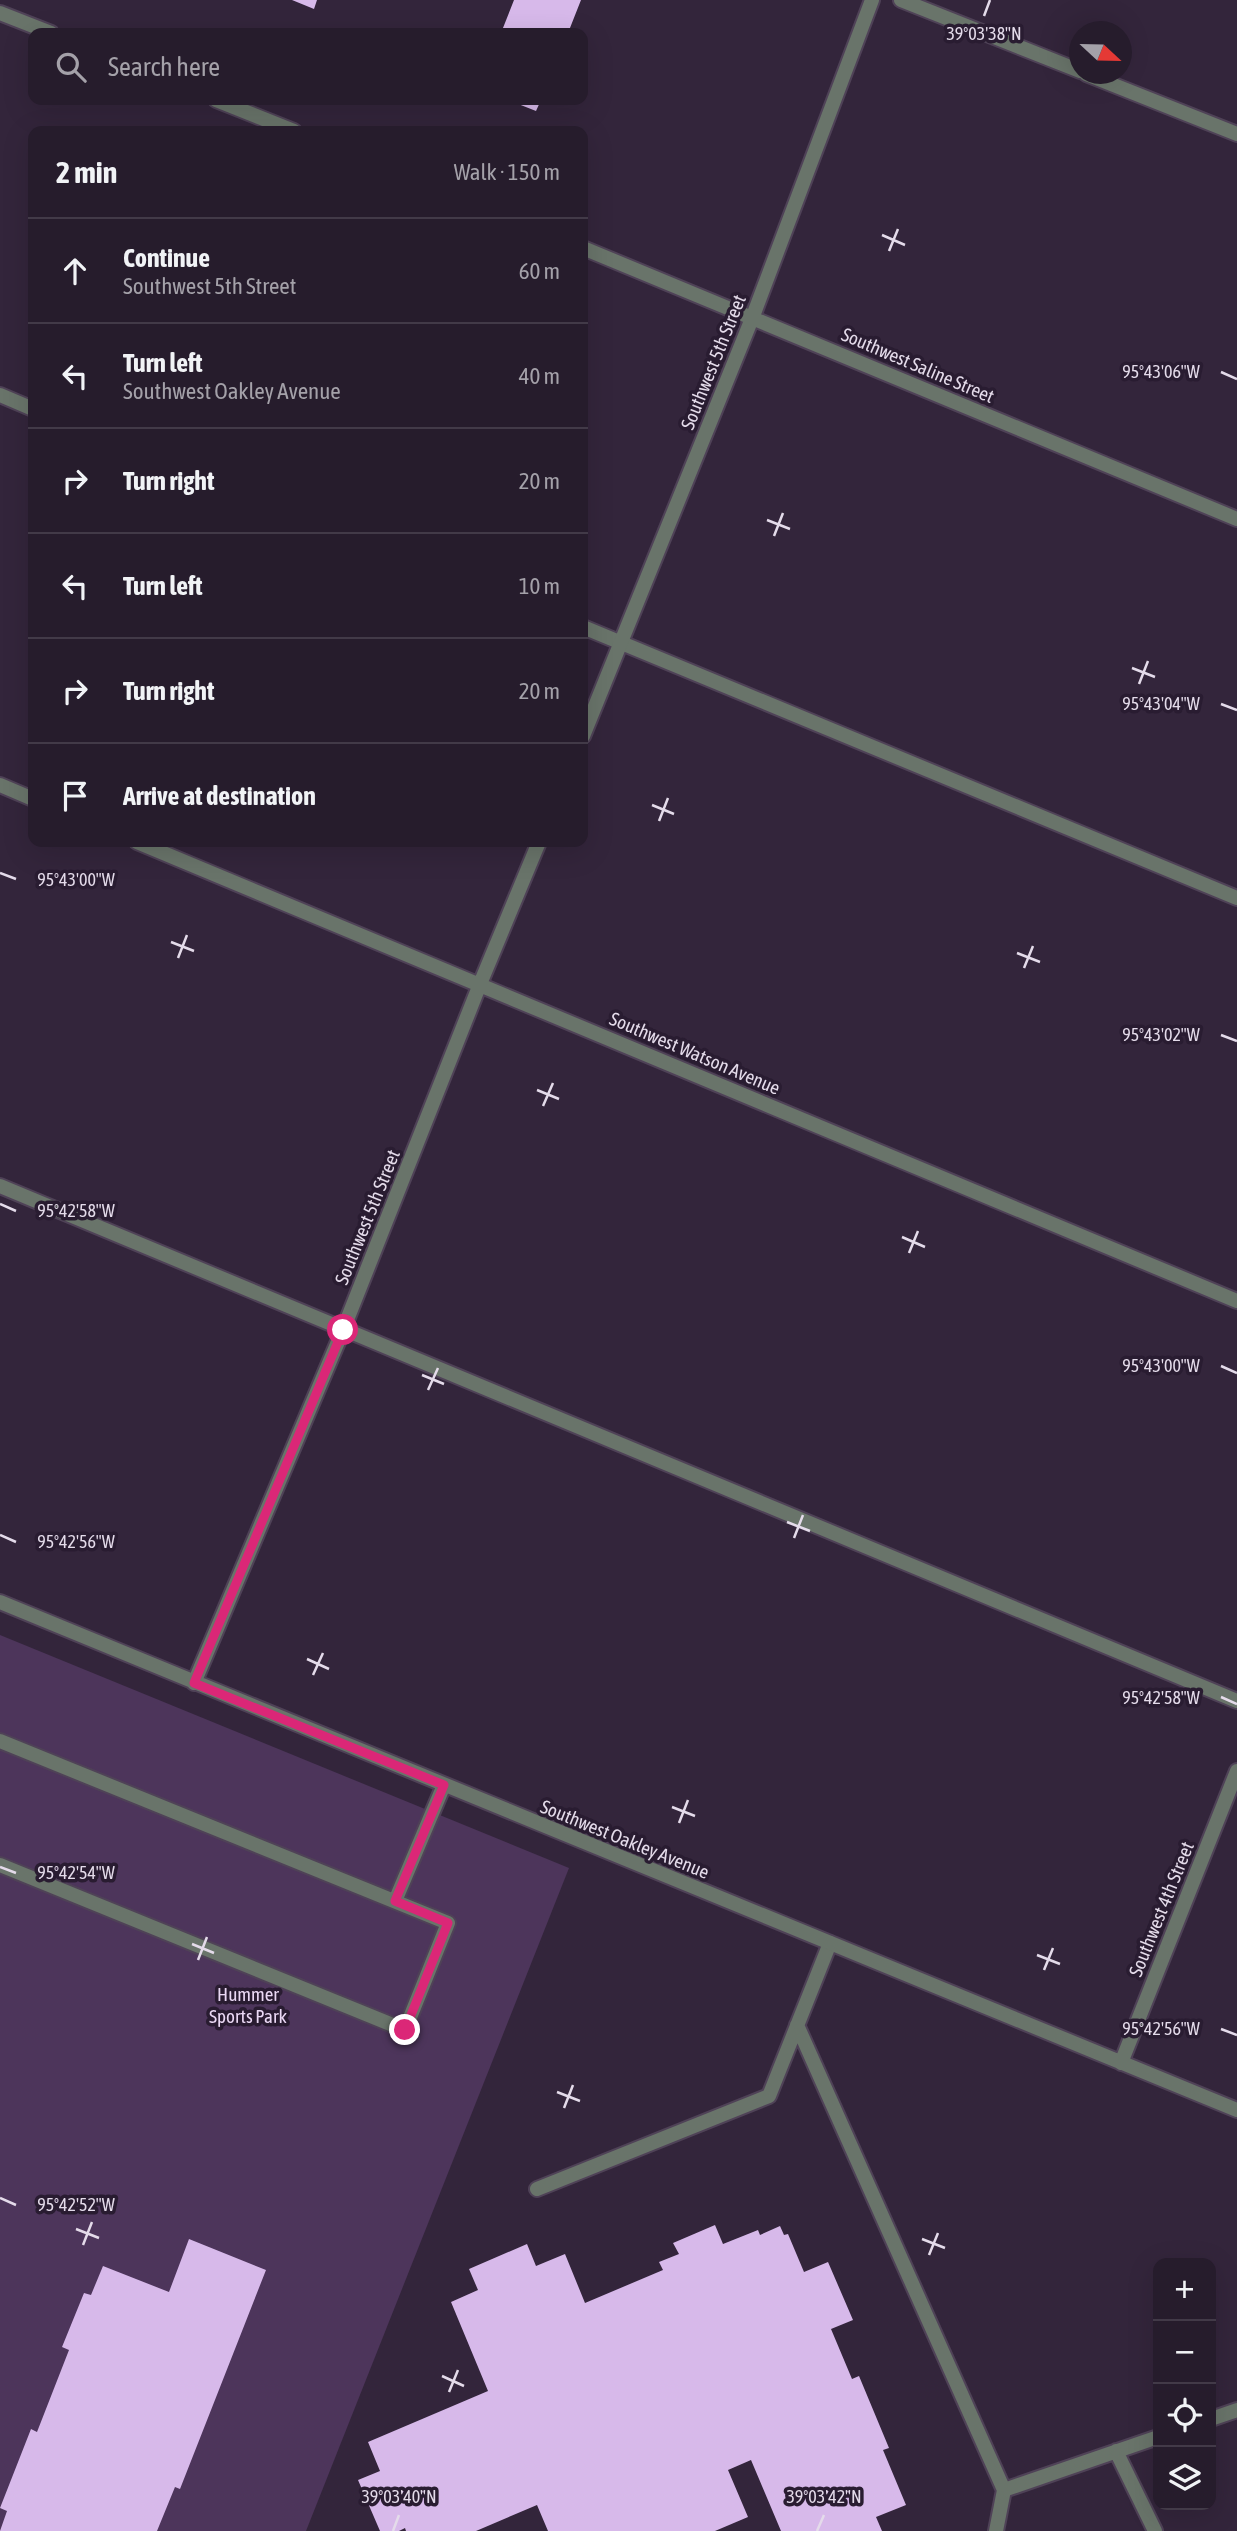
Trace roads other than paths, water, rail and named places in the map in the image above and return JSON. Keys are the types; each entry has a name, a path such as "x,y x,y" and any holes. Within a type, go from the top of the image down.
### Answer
{"street":[{"name":"Southwest 5th Street","path":"588,724 753,316 872,0"},
{"path":"901,0 1069,67"},
{"path":"0,13 38,28"},
{"path":"1111,84 1237,134"},
{"path":"229,105 281,126"},
{"name":"Southwest Saline Street","path":"588,250 753,316 1237,519"},
{"path":"0,396 28,407"},
{"path":"588,629 1237,898"},
{"path":"0,785 28,797"},
{"name":"Southwest Watson Avenue","path":"148,847 1237,1301"},
{"name":"Southwest 5th Street","path":"194,1683 343,1330 537,847"},
{"path":"0,1186 1237,1701"},
{"name":"Southwest Oakley Avenue","path":"0,1602 1237,2110"},
{"path":"0,1741 448,1923 405,2030 0,1865"},
{"name":"Southwest 4th Street","path":"1121,2063 1237,1770"},
{"path":"395,1901 444,1785"},
{"path":"537,2189 769,2096 830,1943"},
{"path":"797,2025 1004,2490 996,2531"},
{"path":"1216,2417 1237,2410"},
{"path":"1004,2490 1153,2439"},
{"path":"1116,2451 1155,2531"}],"park label":[{"name":"Hummer Sports Park","path":"248,2005"}]}
